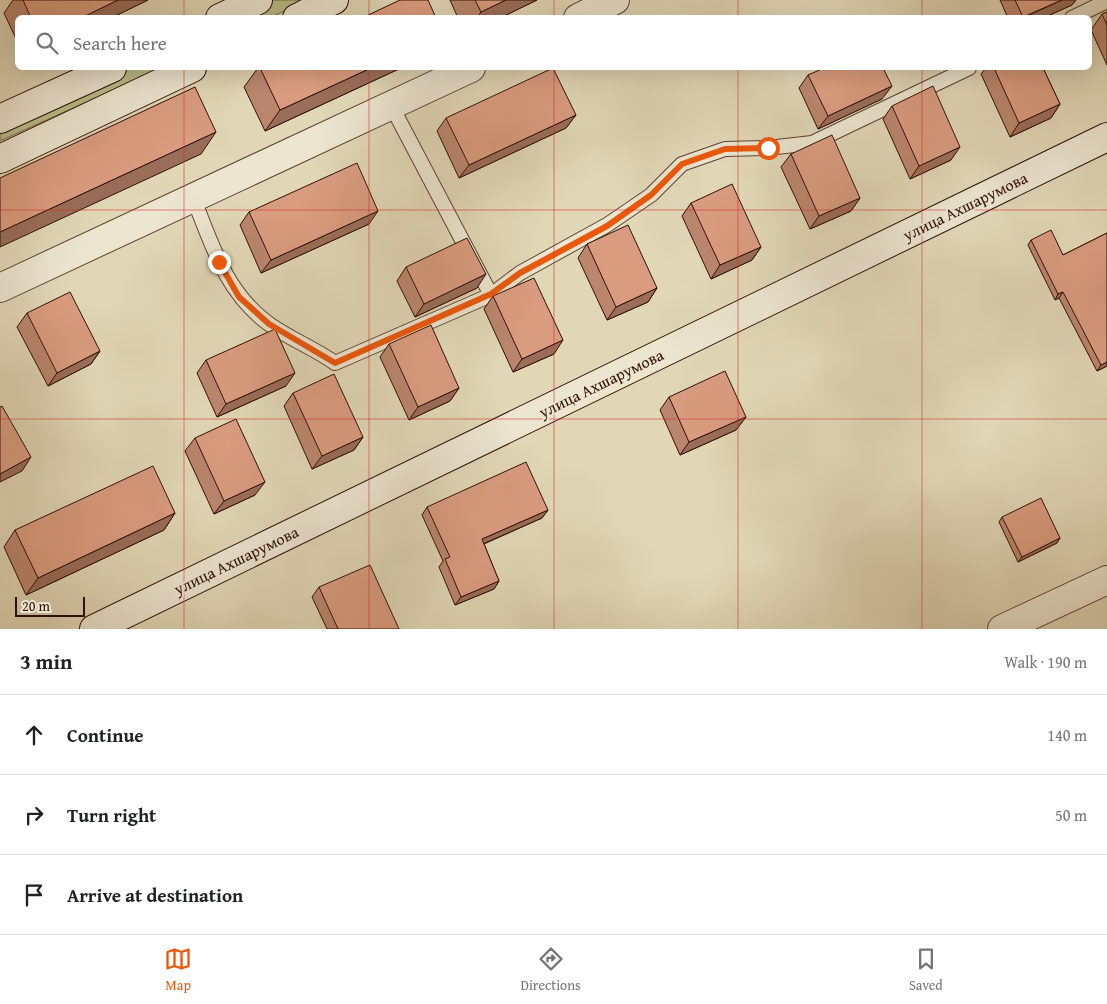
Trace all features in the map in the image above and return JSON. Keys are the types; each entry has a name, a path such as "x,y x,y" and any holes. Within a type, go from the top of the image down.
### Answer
{"street":[{"path":"226,15 258,0"},
{"path":"303,15 334,0"},
{"path":"584,15 615,0"},
{"path":"0,119 108,70"},
{"path":"0,159 188,70"},
{"path":"0,288 467,70"},
{"name":"улица Ахшарумова","path":"94,629 1107,137"},
{"path":"1002,629 1107,580"}],"lane":[{"path":"1078,15 1107,1"},
{"path":"193,197 219,262 239,297 269,324 335,363 491,294 520,273 607,226 651,195 682,164 725,149 768,148 812,143 965,70"},
{"path":"391,105 491,294"}],"green space":[{"path":"272,0 310,0 276,15 240,15"},
{"path":"121,70 158,70 0,141 0,125"}],"building":[{"path":"23,0 118,0 87,15 30,15"},
{"path":"400,0 428,0 435,15 368,15"},
{"path":"475,0 506,0 481,12"},
{"path":"1015,0 1062,0 1028,15 1022,15"},
{"path":"1107,12 1107,25 1102,14"},
{"path":"261,70 367,70 280,110"},
{"path":"549,70 554,70 576,115 469,165 446,118"},
{"path":"819,70 884,70 892,86 828,116 808,75"},
{"path":"995,70 1044,70 1060,104 1019,123"},
{"path":"933,86 960,147 919,166 892,106"},
{"path":"195,87 216,132 0,232 0,178"},
{"path":"832,135 860,198 819,216 791,154"},
{"path":"357,163 378,211 271,260 249,212"},
{"path":"732,184 761,247 720,265 691,203"},
{"path":"628,225 657,288 616,307 587,244"},
{"path":"1051,230 1063,255 1107,233 1107,362 1101,365 1063,292 1058,294 1031,240"},
{"path":"467,238 486,274 424,304 406,267"},
{"path":"534,278 563,340 522,359 493,296"},
{"path":"70,292 100,351 57,373 27,313"},
{"path":"431,325 459,388 418,407 389,344"},
{"path":"275,329 295,373 226,404 206,360"},
{"path":"725,371 746,417 689,442 669,397"},
{"path":"334,374 363,437 322,456 293,393"},
{"path":"2,406 31,457 0,474 0,407"},
{"path":"236,419 265,482 224,501 195,438"},
{"path":"526,462 548,510 482,539 499,581 461,597 445,559 450,557 427,507"},
{"path":"153,466 175,513 38,578 15,530"},
{"path":"1041,498 1060,538 1022,557 1002,517"},
{"path":"370,565 399,629 338,629 319,587"}],"route":[{"path":"219,262 239,297 269,324 335,363 491,294 520,273 607,226 651,195 682,164 725,149 768,148"}]}
